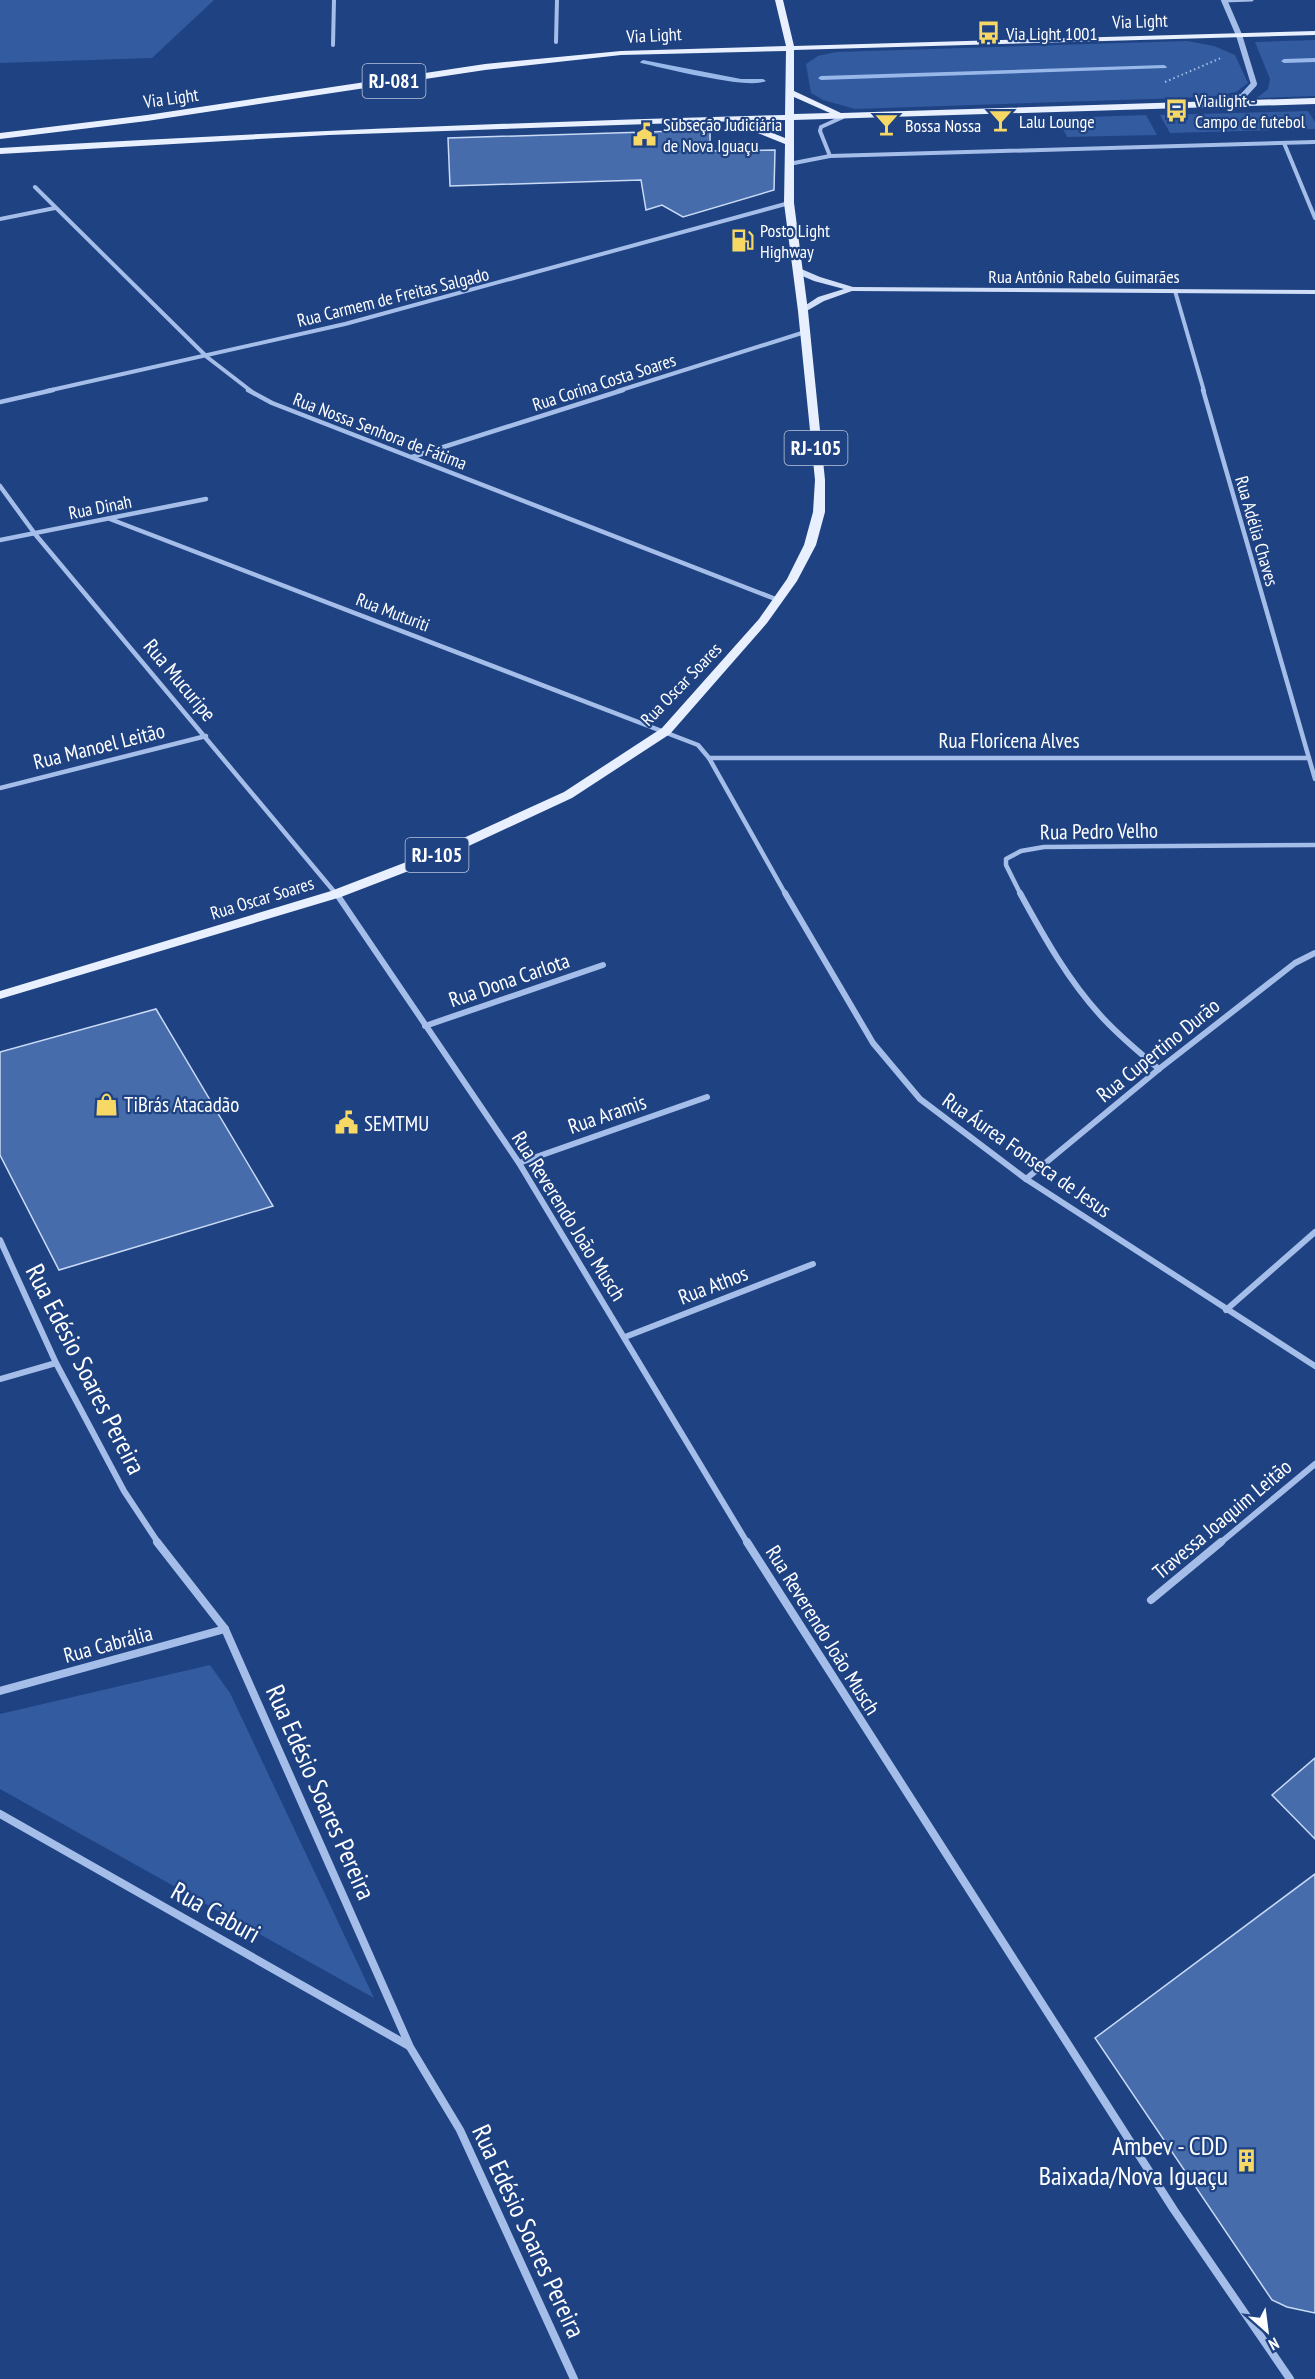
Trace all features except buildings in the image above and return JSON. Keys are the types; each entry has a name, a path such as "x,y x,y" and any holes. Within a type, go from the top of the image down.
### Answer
{"main road":[{"name":"Rua Oscar Soares","path":"0,995 336,894 440,854 568,795 666,731 763,621 793,579 810,545 819,512 820,480 803,311 789,203 790,47 779,0"},
{"name":"Via Light","path":"0,136 147,118 521,63 657,51 1315,33"},
{"path":"790,92 812,104 846,116"},
{"name":"Via Light","path":"0,151 254,135 462,126 1315,101"},
{"path":"730,119 766,131 790,143"},
{"name":"Rua Antônio Rabelo Guimarães","path":"796,270 817,279 854,289 1315,292"},
{"name":"Rua Antônio Rabelo Guimarães","path":"803,311 821,299 854,289"}],"street":[{"path":"333,45 334,0"},
{"path":"556,42 557,0"},
{"path":"1197,105 1233,99 1252,90 1253,78 1245,52 1224,0"},
{"path":"830,156 820,127 846,116"},
{"path":"789,164 830,156 1315,142"},
{"path":"1284,144 1315,218"},
{"name":"Rua Nossa Senhora de Fátima","path":"35,187 207,357 243,387 272,403 778,600"},
{"name":"Rua Carmem de Freitas Salgado","path":"0,402 207,357 403,309 789,203"},
{"path":"0,219 55,208"},
{"name":"Rua Adélia Chaves","path":"1175,291 1315,779"},
{"name":"Rua Corina Costa Soares","path":"411,457 805,332"},
{"name":"Rua Mucuripe","path":"0,486 35,534 336,894"},
{"name":"Rua Dinah","path":"0,540 206,499"},
{"name":"Rua Muturiti","path":"110,519 666,731"},
{"name":"Rua Áurea Fonseca de Jesus","path":"666,731 698,746 709,758 743,821 873,1043 920,1099 1026,1179 1315,1366"},
{"name":"Rua Manoel Leitão","path":"0,788 206,736"},
{"name":"Rua Floricena Alves","path":"709,758 1309,758"},
{"name":"Rua Pedro Velho","path":"1159,1069 1101,1017 1080,993 1048,945 1011,876 1006,859 1021,851 1044,847 1315,845"},
{"name":"Rua Reverendo João Musch","path":"336,894 519,1163 752,1550 830,1674 1174,2210 1290,2379"},
{"name":"Rua Cupertino Durão","path":"1026,1179 1159,1069 1295,963 1315,953"},
{"name":"Rua Dona Carlota","path":"425,1026 603,965"},
{"name":"Rua Aramis","path":"519,1163 707,1097"},
{"path":"1226,1310 1315,1232"},
{"name":"Rua Edésio Soares Pereira","path":"0,1240 56,1363 119,1482 151,1534 225,1629 410,2047 460,2130 574,2379"},
{"name":"Rua Athos","path":"625,1337 813,1264"},
{"path":"0,1378 56,1363"},
{"name":"Travessa Joaquim Leitão","path":"1151,1600 1315,1464"},
{"name":"Rua Cabrália","path":"0,1691 225,1629"},
{"name":"Rua Caburi","path":"0,1814 410,2047"}],"lane":[{"path":"1224,0 1252,0"}],"path":[{"path":"1128,108 1145,91 1157,84 1183,72 1206,66 1228,54 1245,52"}],"shaded area":[{"path":"0,0 214,0 152,58 0,63"},
{"path":"1315,40 1315,96 1257,98 1268,89 1270,79 1255,42"},
{"path":"1187,41 1214,46 1235,55 1248,83 1236,92 1209,97 855,109 823,100 811,93 806,64 818,56 836,52"},
{"path":"1308,111 1315,122 1315,129 1170,133 1160,115"},
{"path":"1146,115 1157,135 1067,137 1058,118"},
{"path":"210,1665 230,1693 374,1998 0,1789 0,1714"}],"waterway":[{"path":"1284,61 1315,60"},
{"path":"643,62 741,81 763,81"},
{"path":"821,78 1164,67"}],"place":[{"name":"Via Light 1001","path":"988,33"},
{"name":"Via light - Campo de futebol","path":"1177,110"},
{"name":"Lalu Lounge","path":"1001,121"},
{"name":"Bossa Nossa","path":"887,125"},
{"name":"Subseção Judiciária de Nova Iguaçu","path":"645,134"},
{"name":"Posto Light Highway","path":"742,240"},
{"name":"TiBrás Atacadão","path":"106,1104"},
{"name":"SEMTMU","path":"346,1123"},
{"name":"Ambev - CDD Baixada/Nova Iguaçu","path":"1246,2160"}]}
